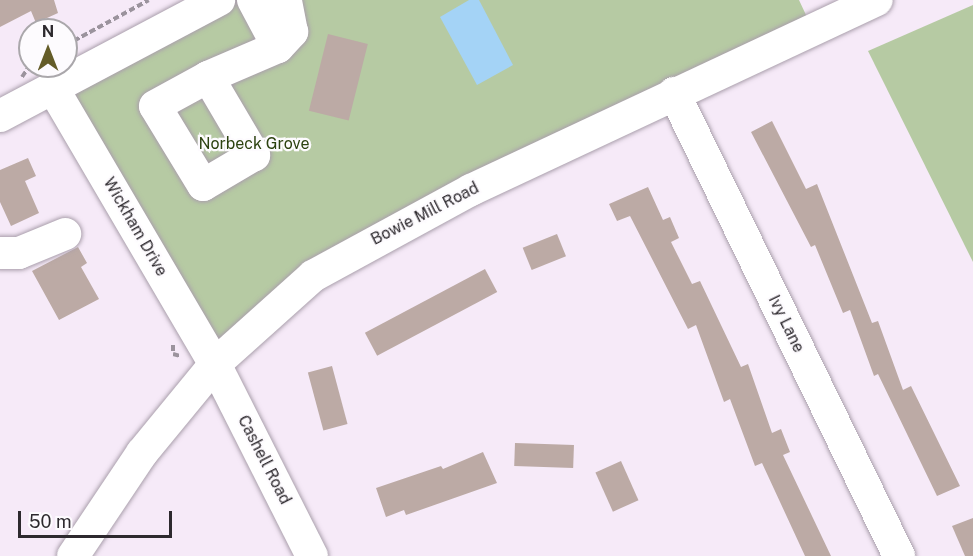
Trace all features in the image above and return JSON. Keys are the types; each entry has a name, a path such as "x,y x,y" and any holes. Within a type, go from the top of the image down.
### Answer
{"street":[{"path":"0,116 54,90 219,0"},
{"path":"253,0 278,47"},
{"path":"208,77 278,47 292,32 286,0"},
{"name":"Bowie Mill Road","path":"72,556 142,453 216,364 276,304 364,245 674,93 877,0"},
{"path":"84,141 86,93 101,64"},
{"name":"Wickham Drive","path":"54,90 216,364"},
{"name":"Ivy Lane","path":"674,93 899,556"},
{"path":"0,253 19,253 65,234"},
{"name":"Cashell Road","path":"216,364 312,556"}],"path":[{"path":"78,38 149,0"}],"green space":[{"name":"Norbeck Grove","path":"219,0 799,0 813,30 364,245 215,364 54,90"},
{"path":"973,5 973,262 868,51"}],"water":[{"path":"469,0 479,0 513,65 477,85 440,17"}],"building":[{"path":"0,0 54,0 58,13 47,18 34,18 31,11 0,27"},
{"path":"328,34 368,44 349,121 309,111"},
{"path":"772,121 806,189 817,184 872,323 878,321 903,390 911,386 960,486 937,496 878,374 874,376 850,310 843,313 815,245 811,247 751,132"},
{"path":"28,158 36,176 25,181 39,213 11,226 0,202 0,170"},
{"path":"648,187 663,220 670,217 679,238 671,242 692,284 700,281 741,367 748,364 772,433 781,429 790,452 783,455 831,556 805,556 762,463 755,466 730,399 724,402 696,325 688,329 630,216 617,221 609,204"},
{"path":"557,234 566,256 532,270 523,248"},
{"path":"78,247 87,263 81,267 99,299 59,320 32,271"},
{"path":"485,269 497,292 377,356 365,333"},
{"path":"332,366 348,424 323,430 308,372"},
{"path":"515,443 574,445 573,468 514,466"},
{"path":"483,452 497,483 406,515 404,510 386,517 376,488 441,466 443,469"},
{"path":"621,461 638,500 613,512 595,472"},
{"path":"973,518 973,556 965,556 952,526"}]}
